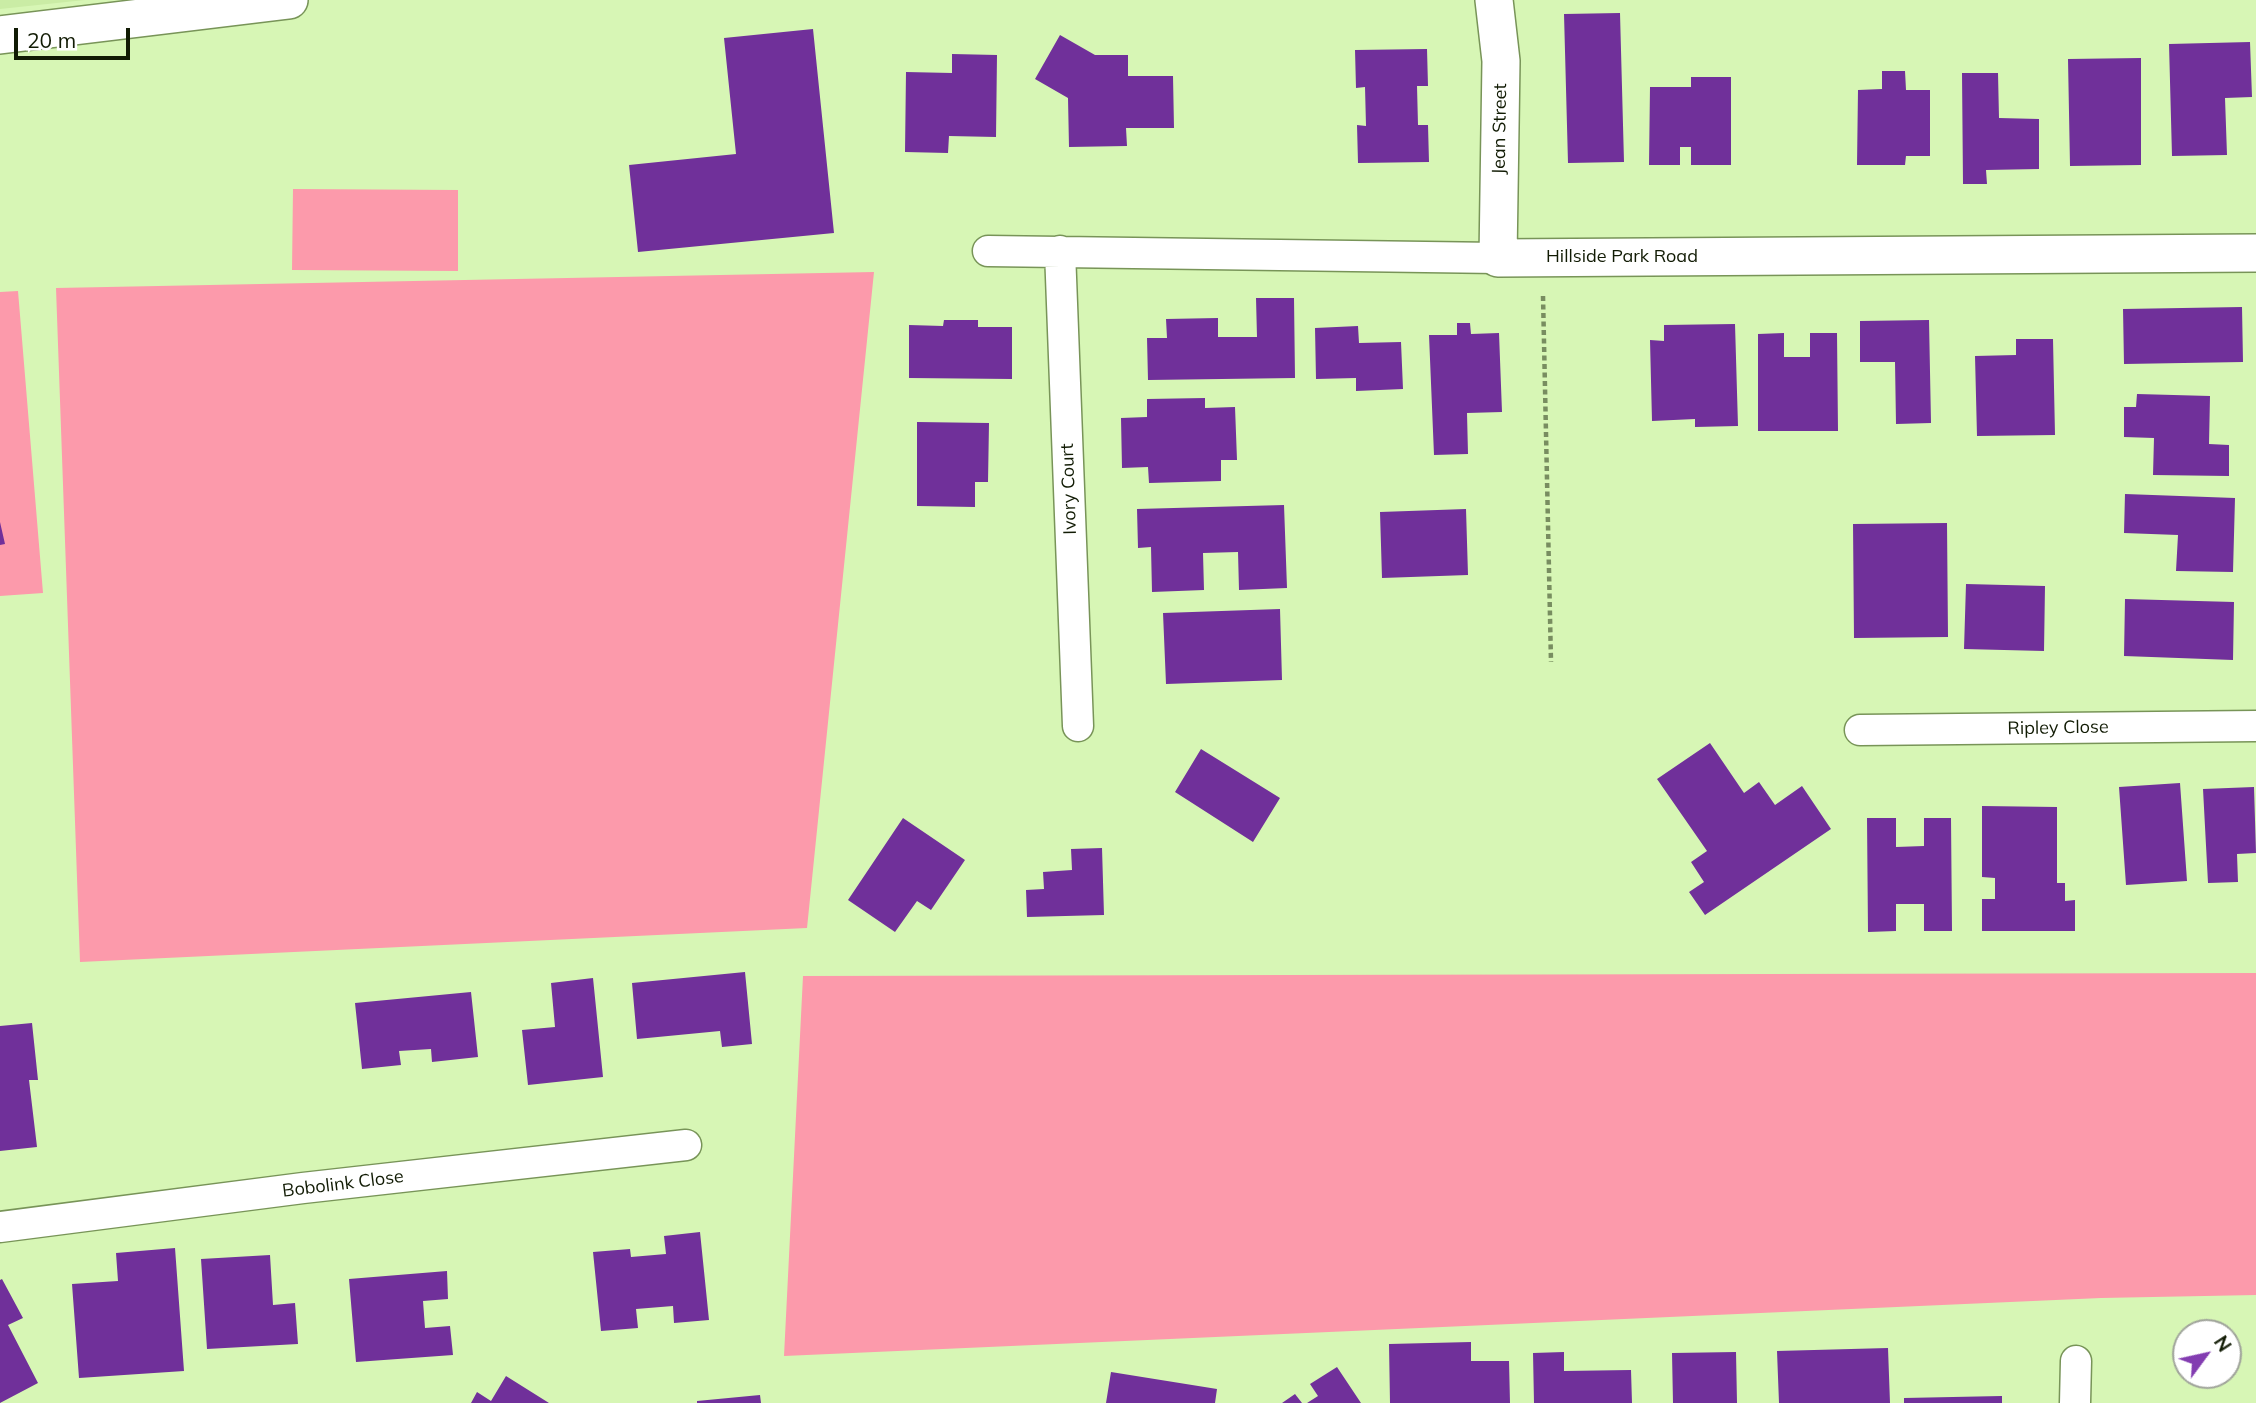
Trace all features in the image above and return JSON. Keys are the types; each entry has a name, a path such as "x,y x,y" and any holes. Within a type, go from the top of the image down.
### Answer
{"street":[{"path":"0,35 289,0"},
{"name":"Jean Street","path":"1494,0 1500,61 1498,258"},
{"name":"Hillside Park Road","path":"988,251 1498,258 2256,253"},
{"name":"Ivory Court","path":"1060,251 1078,726"},
{"name":"Ripley Close","path":"1860,730 2256,726"},
{"name":"Bobolink Close","path":"0,1227 303,1188 686,1146"},
{"path":"2075,1403 2076,1361"}],"path":[{"path":"1542,257 1551,662"}],"shaded area":[{"path":"0,0 85,0 0,9"},
{"path":"293,189 458,190 458,271 292,270"},
{"path":"874,272 807,928 80,962 56,288"},
{"path":"18,291 43,593 0,596 0,292"},
{"path":"2256,973 2256,1295 2101,1298 784,1356 803,976"}],"building":[{"path":"1620,13 1624,162 1568,163 1564,14"},
{"path":"813,29 834,233 638,252 629,165 736,154 724,38"},
{"path":"1060,35 1095,55 1128,55 1128,76 1173,76 1174,128 1126,128 1127,146 1069,147 1068,98 1035,79"},
{"path":"2250,42 2252,97 2225,98 2227,155 2172,156 2169,44"},
{"path":"1427,49 1428,86 1417,86 1418,125 1428,125 1429,162 1358,163 1357,125 1366,126 1365,87 1356,88 1355,50"},
{"path":"952,54 997,55 996,137 949,136 948,153 905,152 906,72 952,73"},
{"path":"2141,58 2141,165 2070,166 2068,59"},
{"path":"1882,71 1905,71 1906,90 1930,90 1930,156 1906,156 1905,165 1857,165 1858,90 1882,89"},
{"path":"1962,73 1998,73 1999,118 2039,119 2039,169 1986,170 1987,184 1963,184"},
{"path":"1691,77 1731,77 1731,165 1691,165 1691,147 1680,147 1680,165 1649,165 1650,87 1691,87"},
{"path":"1256,298 1294,298 1295,378 1148,380 1147,338 1167,338 1166,319 1218,318 1218,337 1257,337"},
{"path":"2242,307 2243,362 2124,364 2123,309"},
{"path":"944,320 978,320 978,327 1012,327 1012,379 909,378 909,325 943,326"},
{"path":"1929,320 1931,423 1896,424 1895,362 1860,362 1860,321"},
{"path":"1457,323 1470,323 1471,334 1499,333 1502,412 1467,413 1468,454 1434,455 1429,335 1457,335"},
{"path":"1735,324 1738,426 1695,427 1695,419 1652,421 1650,340 1664,341 1664,325"},
{"path":"1358,326 1359,343 1401,342 1403,389 1356,391 1356,378 1316,379 1315,328"},
{"path":"1784,333 1784,357 1810,357 1810,333 1837,333 1838,431 1758,431 1758,334"},
{"path":"2016,339 2053,339 2055,435 1977,436 1975,356 2016,355"},
{"path":"2137,394 2210,396 2209,444 2229,445 2229,476 2153,475 2154,438 2124,437 2124,407 2136,407"},
{"path":"1205,398 1205,408 1235,407 1237,460 1221,460 1221,481 1149,483 1148,467 1122,468 1121,418 1147,417 1147,399"},
{"path":"917,422 989,423 988,482 975,482 975,507 917,506"},
{"path":"2125,494 2235,498 2233,572 2176,571 2178,535 2124,533"},
{"path":"1284,505 1287,588 1239,590 1238,552 1203,553 1204,590 1152,592 1151,547 1138,548 1137,509"},
{"path":"1466,509 1468,575 1382,578 1380,512"},
{"path":"0,522 5,544 0,545"},
{"path":"1947,523 1948,637 1854,638 1853,524"},
{"path":"1966,584 2045,586 2044,651 1964,649"},
{"path":"2125,599 2234,602 2233,660 2124,656"},
{"path":"1280,609 1282,680 1166,684 1163,613"},
{"path":"1710,743 1744,793 1759,782 1775,805 1802,786 1831,829 1705,915 1689,892 1704,882 1691,862 1707,851 1657,779"},
{"path":"1201,749 1280,798 1253,842 1175,792"},
{"path":"2180,783 2187,881 2126,885 2119,787"},
{"path":"2254,787 2256,853 2237,854 2238,882 2208,883 2203,789"},
{"path":"1982,806 2057,807 2057,883 2065,883 2065,901 2075,900 2075,931 1982,931 1982,899 1995,899 1995,878 1982,877"},
{"path":"903,818 965,860 931,910 917,901 895,932 848,900"},
{"path":"1867,818 1896,818 1896,847 1924,846 1924,818 1951,818 1952,931 1924,931 1924,904 1896,904 1896,931 1868,932"},
{"path":"1102,848 1104,915 1027,917 1026,890 1044,889 1043,872 1072,870 1071,849"},
{"path":"745,972 752,1044 722,1047 720,1031 637,1039 632,983"},
{"path":"593,978 603,1077 528,1085 522,1030 555,1027 551,983"},
{"path":"471,992 478,1057 432,1062 431,1049 399,1051 401,1065 362,1069 355,1003"},
{"path":"32,1023 38,1080 29,1080 37,1147 0,1151 0,1026"},
{"path":"700,1232 709,1320 674,1323 673,1306 636,1309 638,1328 601,1331 593,1252 630,1249 631,1257 666,1254 664,1236"},
{"path":"175,1248 184,1371 79,1378 72,1284 118,1281 116,1253"},
{"path":"270,1255 273,1305 295,1303 298,1344 207,1349 201,1259"},
{"path":"447,1271 448,1299 423,1301 425,1328 450,1326 453,1355 356,1362 349,1279"},
{"path":"2,1279 23,1318 8,1325 38,1383 0,1403 0,1280"},
{"path":"1471,1342 1471,1361 1509,1361 1510,1403 1390,1403 1389,1344"},
{"path":"1888,1348 1890,1403 1779,1403 1777,1351"},
{"path":"1564,1352 1564,1371 1631,1370 1632,1403 1534,1403 1533,1353"},
{"path":"1736,1352 1737,1403 1673,1403 1672,1353"},
{"path":"1337,1367 1361,1403 1307,1403 1318,1396 1310,1384"},
{"path":"1111,1372 1217,1389 1215,1403 1106,1403"},
{"path":"506,1376 549,1403 471,1403 477,1392 491,1401"},
{"path":"1295,1394 1302,1403 1282,1403"},
{"path":"760,1395 761,1403 697,1403 697,1401"},
{"path":"2002,1396 2002,1403 1904,1403 1904,1398"}]}
